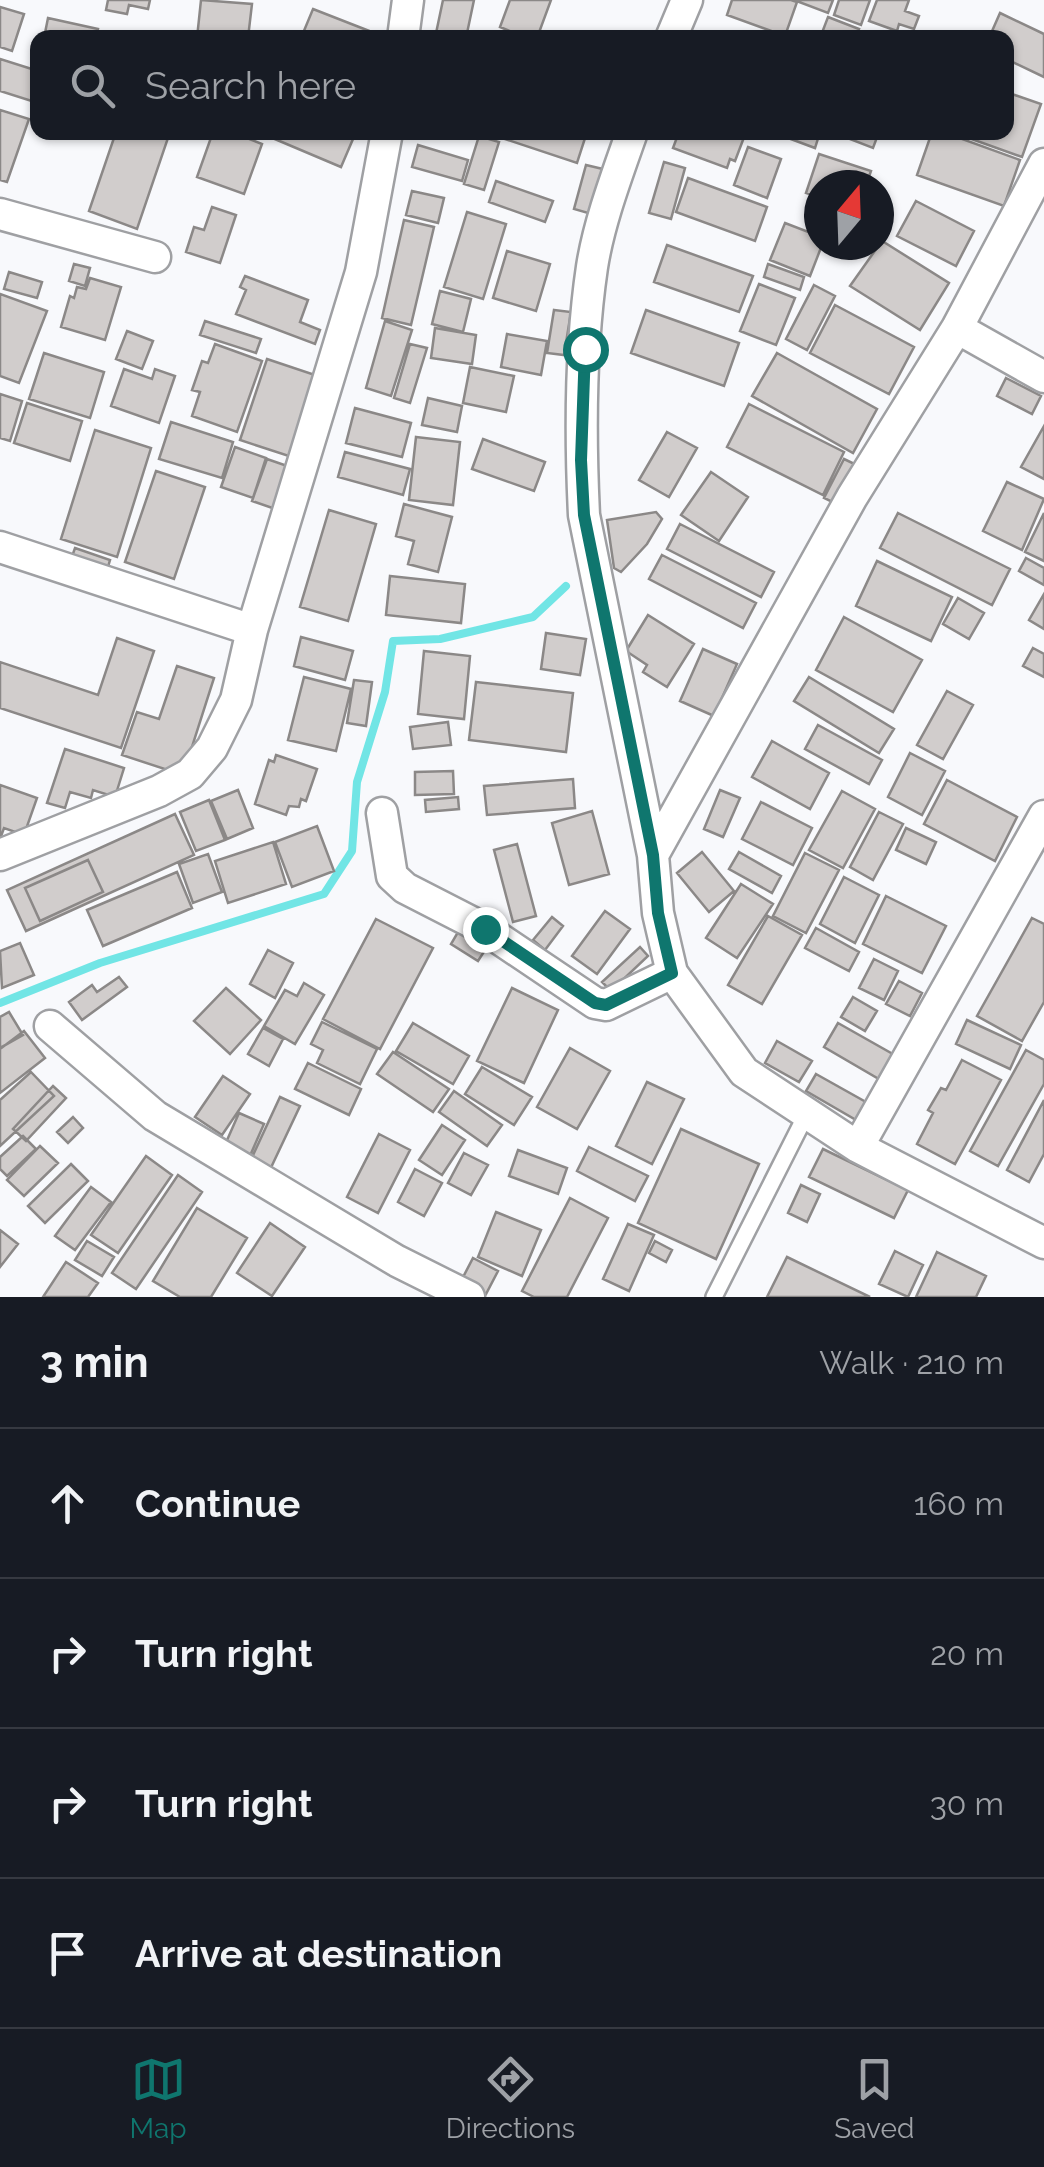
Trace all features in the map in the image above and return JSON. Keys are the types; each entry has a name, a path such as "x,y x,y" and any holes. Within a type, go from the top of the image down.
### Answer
{"street":[{"path":"403,30 408,0"},
{"path":"674,30 687,0"},
{"path":"0,855 160,791 190,774 212,748 236,700 252,630 361,272 386,140"},
{"path":"630,140 592,264 581,460 584,515 653,855 658,913 672,973 744,1072 858,1147 1044,1243"},
{"path":"653,855 852,498 957,328 1044,164"},
{"path":"0,214 156,257"},
{"path":"957,328 1044,377"},
{"path":"0,546 252,630"},
{"path":"382,814 392,876 405,888 485,929 595,1003 606,1005 672,973"},
{"path":"858,1147 1044,816"},
{"path":"1017,862 1044,876"},
{"path":"50,1026 155,1116 397,1260 469,1297"}],"lane":[{"path":"714,1297 808,1112"}],"building":[{"path":"108,0 150,0 148,9 129,5 127,14 106,10"},
{"path":"201,0 252,4 249,30 198,30"},
{"path":"443,0 474,0 468,30 437,30"},
{"path":"510,0 551,0 540,30 500,27"},
{"path":"732,0 797,2 787,30 768,30 727,15"},
{"path":"794,0 833,0 828,13"},
{"path":"839,0 870,0 861,25 834,15"},
{"path":"877,0 909,0 905,11 919,16 914,29 899,24 894,30 869,21"},
{"path":"0,7 24,14 12,51 0,47"},
{"path":"313,9 367,30 304,30"},
{"path":"1000,13 1044,34 1044,77 1014,63 1014,30 993,30"},
{"path":"828,17 859,29 859,30 823,30"},
{"path":"48,18 98,29 98,30 46,30"},
{"path":"0,59 30,68 30,100 0,91"},
{"path":"1014,95 1041,104 1022,157 974,140 1014,140"},
{"path":"0,110 29,119 7,182 0,180"},
{"path":"113,140 167,140 137,229 89,211"},
{"path":"210,140 252,140 262,144 244,194 197,177"},
{"path":"277,140 353,140 341,167"},
{"path":"478,140 499,142 484,190 464,184"},
{"path":"508,140 584,140 577,163"},
{"path":"676,140 743,140 735,161 730,159 727,168 673,148"},
{"path":"794,140 818,140 815,148"},
{"path":"852,140 876,140 873,148"},
{"path":"929,140 965,140 1020,160 1004,206 917,175"},
{"path":"418,145 468,160 462,181 412,167"},
{"path":"748,147 781,159 767,198 734,185"},
{"path":"819,154 868,170 814,170"},
{"path":"664,162 685,168 671,219 649,213"},
{"path":"586,165 607,170 595,215 574,209"},
{"path":"688,178 767,207 755,241 676,212"},
{"path":"496,181 553,201 545,222 489,202"},
{"path":"412,191 444,198 438,223 406,215"},
{"path":"916,201 974,231 956,266 897,236"},
{"path":"212,207 236,215 220,263 186,252 194,227 204,230"},
{"path":"467,212 506,224 483,299 444,287"},
{"path":"404,220 434,227 411,325 382,318"},
{"path":"785,223 804,230 804,260 816,260 810,276 770,260"},
{"path":"667,245 753,276 739,312 654,282"},
{"path":"894,248 949,283 920,330 850,286 868,260 894,260"},
{"path":"507,251 550,264 536,311 493,298"},
{"path":"74,264 90,268 85,286 69,281"},
{"path":"768,264 804,277 800,290 764,277"},
{"path":"9,272 42,282 37,298 4,289"},
{"path":"245,276 308,300 300,322 320,330 315,344 236,314 246,290 240,287"},
{"path":"90,278 121,287 105,340 61,327 70,296 74,298 77,287 86,289"},
{"path":"759,284 795,298 776,345 740,331"},
{"path":"814,285 835,296 807,350 786,339"},
{"path":"440,291 471,299 463,332 432,324"},
{"path":"0,294 47,311 19,383 0,376"},
{"path":"835,305 914,347 889,394 810,353"},
{"path":"554,310 571,312 564,355 547,353"},
{"path":"646,310 739,343 724,386 631,353"},
{"path":"205,321 261,339 256,353 200,335"},
{"path":"385,321 412,330 391,396 366,388"},
{"path":"435,328 476,335 472,364 431,358"},
{"path":"127,331 153,341 142,369 116,359"},
{"path":"507,334 547,341 541,375 501,367"},
{"path":"215,344 262,361 237,432 192,416 200,392 192,390 202,361 208,363"},
{"path":"410,344 427,348 410,403 394,398"},
{"path":"44,353 104,372 90,418 29,399"},
{"path":"777,353 877,409 853,453 752,396"},
{"path":"267,359 327,379 301,460 240,440"},
{"path":"470,367 514,376 506,412 463,403"},
{"path":"124,369 152,379 155,369 175,376 159,423 111,406"},
{"path":"1006,378 1041,396 1032,414 997,396"},
{"path":"0,394 22,401 10,441 0,438"},
{"path":"428,398 462,406 457,432 422,425"},
{"path":"27,403 82,421 70,461 14,443"},
{"path":"749,404 844,452 823,495 727,447"},
{"path":"355,408 411,423 402,457 346,443"},
{"path":"171,422 233,442 222,478 159,459"},
{"path":"1044,426 1044,479 1021,467"},
{"path":"95,430 151,448 117,557 61,539"},
{"path":"667,432 697,448 669,497 639,480"},
{"path":"416,437 460,442 453,505 409,500"},
{"path":"483,439 545,462 534,491 472,469"},
{"path":"235,447 266,458 253,498 221,487"},
{"path":"345,452 410,469 403,495 338,477"},
{"path":"267,459 296,469 281,511 252,501"},
{"path":"844,459 863,468 843,507 824,498"},
{"path":"156,471 205,487 174,579 125,562"},
{"path":"711,472 748,497 719,541 681,515"},
{"path":"1007,482 1044,499 1022,550 983,531"},
{"path":"404,504 452,517 438,572 408,564 414,541 396,536"},
{"path":"329,510 376,524 348,621 300,607"},
{"path":"656,512 662,519 647,544 621,572 614,568 607,520"},
{"path":"898,513 1010,569 992,605 880,548"},
{"path":"1044,513 1044,561 1025,552"},
{"path":"680,524 774,572 761,597 667,549"},
{"path":"75,548 110,560 105,577 69,565"},
{"path":"662,555 756,603 743,628 649,579"},
{"path":"1026,558 1044,568 1044,585 1019,571"},
{"path":"877,561 952,597 931,641 856,606"},
{"path":"390,576 465,584 461,623 386,615"},
{"path":"1044,594 1044,629 1029,620"},
{"path":"958,598 984,613 969,639 943,624"},
{"path":"648,615 694,644 667,687 643,672 647,665 626,651"},
{"path":"844,617 922,660 893,712 816,670"},
{"path":"546,633 586,639 580,675 541,669"},
{"path":"301,637 353,651 345,680 294,666"},
{"path":"117,638 154,651 121,748 0,708 0,662 98,695"},
{"path":"1033,648 1044,654 1044,677 1023,666"},
{"path":"703,649 737,664 714,716 680,701"},
{"path":"424,651 470,656 464,719 418,714"},
{"path":"177,666 214,678 183,775 122,755 137,712 159,719"},
{"path":"304,677 351,689 336,751 288,740"},
{"path":"809,677 894,729 879,753 794,701"},
{"path":"354,680 372,682 366,726 347,723"},
{"path":"476,682 573,693 566,752 469,740"},
{"path":"947,691 973,705 943,759 917,745"},
{"path":"448,722 451,745 413,749 410,727"},
{"path":"818,725 882,760 869,784 805,749"},
{"path":"772,741 829,773 810,809 752,777"},
{"path":"65,749 124,768 115,797 93,790 91,798 70,792 65,808 47,803"},
{"path":"910,753 945,771 922,815 888,797"},
{"path":"276,755 317,769 306,801 301,799 299,807 289,806 286,815 255,804 269,760 274,762"},
{"path":"453,771 454,794 415,795 415,772"},
{"path":"573,779 575,808 487,815 484,786"},
{"path":"947,780 1017,817 995,861 924,824"},
{"path":"0,785 37,798 24,835 4,828 0,839"},
{"path":"238,790 253,828 227,839 211,801"},
{"path":"720,790 740,798 723,837 704,829"},
{"path":"842,791 875,809 843,868 809,850"},
{"path":"458,797 459,809 426,812 425,800"},
{"path":"209,800 225,840 196,851 180,812"},
{"path":"761,802 812,828 793,865 742,839"},
{"path":"592,811 609,874 569,885 552,823"},
{"path":"879,812 903,824 873,880 850,867"},
{"path":"175,814 194,855 26,931 7,890"},
{"path":"317,826 334,871 292,887 275,842"},
{"path":"906,828 936,842 926,864 896,850"},
{"path":"273,842 286,884 228,903 215,861"},
{"path":"517,844 536,916 513,922 494,850"},
{"path":"702,852 734,891 709,912 677,873"},
{"path":"739,852 781,876 772,893 729,869"},
{"path":"805,853 839,870 806,933 773,916"},
{"path":"208,854 222,892 193,903 179,864"},
{"path":"88,860 103,892 40,921 25,888"},
{"path":"177,872 192,908 103,946 87,910"},
{"path":"844,877 879,895 855,943 820,924"},
{"path":"741,884 773,904 737,958 706,938"},
{"path":"886,896 946,926 922,973 863,944"},
{"path":"605,911 630,929 597,974 572,956"},
{"path":"768,916 802,935 762,1004 728,985"},
{"path":"552,917 563,926 545,950 533,940"},
{"path":"1032,918 1044,924 1044,1002 1022,1041 977,1016"},
{"path":"376,919 433,948 380,1049 323,1019"},
{"path":"461,927 489,944 478,961 451,944"},
{"path":"816,928 859,952 849,971 805,948"},
{"path":"20,943 34,975 2,988 0,951"},
{"path":"640,947 648,956 611,991 602,982"},
{"path":"268,950 293,963 275,998 250,984"},
{"path":"874,959 898,971 884,1000 859,988"},
{"path":"119,977 127,987 82,1020 69,1002 92,985 97,992"},
{"path":"899,981 922,993 910,1016 886,1004"},
{"path":"304,983 324,995 295,1044 264,1026 285,990 297,996"},
{"path":"226,988 261,1020 230,1054 194,1021"},
{"path":"512,988 558,1010 524,1083 477,1061"},
{"path":"853,997 877,1011 865,1031 841,1017"},
{"path":"9,1012 23,1035 0,1048 0,1017"},
{"path":"967,1020 1021,1045 1010,1069 956,1044"},
{"path":"322,1022 377,1049 360,1084 317,1063 323,1050 311,1044"},
{"path":"413,1023 469,1056 453,1084 396,1051"},
{"path":"838,1023 898,1057 884,1082 824,1047"},
{"path":"263,1028 283,1039 269,1066 248,1054"},
{"path":"24,1031 45,1058 0,1093 0,1049"},
{"path":"777,1041 812,1061 799,1082 765,1063"},
{"path":"570,1048 610,1071 577,1129 537,1107"},
{"path":"1026,1050 1044,1060 1044,1084 998,1166 970,1151"},
{"path":"393,1052 449,1089 433,1112 377,1074"},
{"path":"962,1060 1001,1080 955,1164 917,1144 933,1113 928,1110 941,1088 946,1090"},
{"path":"308,1063 361,1089 349,1115 295,1089"},
{"path":"482,1067 532,1097 514,1125 465,1094"},
{"path":"31,1072 54,1096 0,1146 0,1100"},
{"path":"816,1074 873,1106 863,1124 806,1091"},
{"path":"223,1076 250,1094 222,1135 195,1117"},
{"path":"647,1082 684,1099 652,1164 616,1146"},
{"path":"53,1086 66,1098 26,1141 13,1129"},
{"path":"454,1091 502,1125 487,1146 439,1112"},
{"path":"280,1097 300,1106 267,1176 248,1166"},
{"path":"1044,1100 1044,1154 1029,1182 1007,1170"},
{"path":"239,1113 264,1124 249,1158 224,1147"},
{"path":"73,1117 83,1128 68,1143 57,1132"},
{"path":"442,1125 465,1140 442,1175 419,1160"},
{"path":"681,1129 759,1164 716,1259 638,1223"},
{"path":"379,1134 410,1150 378,1213 347,1197"},
{"path":"23,1136 36,1149 7,1176 0,1169 0,1157"},
{"path":"40,1146 58,1163 24,1196 7,1180"},
{"path":"589,1147 648,1176 635,1201 577,1171"},
{"path":"823,1149 908,1190 894,1218 809,1177"},
{"path":"518,1150 567,1168 558,1194 509,1176"},
{"path":"464,1153 488,1165 471,1195 448,1183"},
{"path":"146,1156 172,1175 118,1253 91,1235"},
{"path":"71,1164 88,1181 45,1223 28,1206"},
{"path":"415,1169 442,1183 424,1216 398,1202"},
{"path":"178,1175 202,1192 136,1289 112,1273"},
{"path":"801,1185 820,1194 807,1222 788,1213"},
{"path":"91,1187 111,1202 75,1250 55,1236"},
{"path":"570,1198 608,1218 567,1297 534,1297 522,1291"},
{"path":"197,1208 247,1238 211,1297 180,1297 153,1281"},
{"path":"496,1212 541,1230 522,1276 478,1257"},
{"path":"270,1223 305,1247 272,1296 237,1273"},
{"path":"628,1224 654,1235 629,1291 603,1279"},
{"path":"0,1230 18,1244 0,1267"},
{"path":"87,1241 114,1257 102,1276 75,1260"},
{"path":"655,1241 672,1250 666,1262 649,1253"},
{"path":"895,1251 923,1265 908,1297 879,1284"},
{"path":"937,1252 986,1276 976,1297 916,1297"},
{"path":"787,1257 870,1297 767,1297"},
{"path":"473,1258 498,1271 486,1294 461,1281"},
{"path":"66,1262 98,1283 88,1297 43,1297"}],"waterway":[{"path":"0,1003 100,963 324,894 352,851 357,782 385,692 393,641 440,639 533,617 566,586"}],"route":[{"path":"485,929 595,1003 606,1005 672,973 658,913 653,855 584,515 581,460 585,349"}]}
